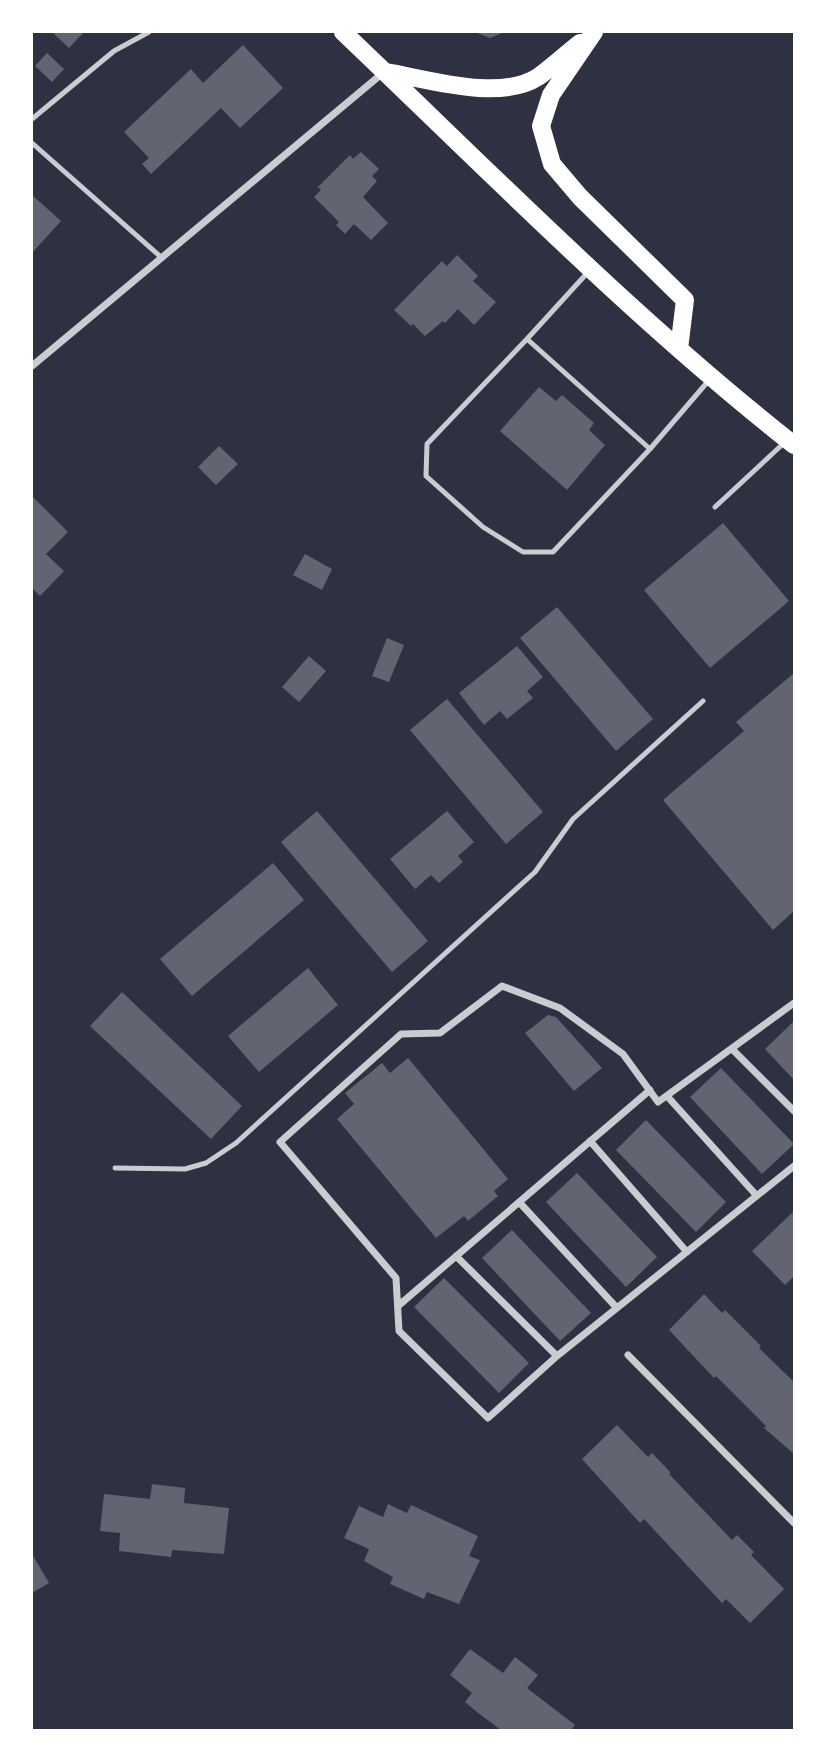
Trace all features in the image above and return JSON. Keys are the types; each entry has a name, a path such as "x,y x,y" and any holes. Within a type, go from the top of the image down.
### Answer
{"main road":[{"path":"343,32 679,349 791,442"},
{"path":"385,72 480,88 508,88 536,78 594,32"},
{"path":"594,32 551,95 541,126 552,164 580,197 685,300 679,349"}],"street":[{"path":"32,366 385,72"},
{"path":"794,1003 657,1102 623,1054 560,1008 502,986 440,1033 401,1034 280,1142 396,1278 399,1331 488,1418 557,1356 794,1166"},
{"path":"732,1048 794,1111"},
{"path":"398,1306 650,1090"},
{"path":"667,1096 757,1196"},
{"path":"590,1141 687,1252"},
{"path":"519,1202 617,1308"},
{"path":"456,1256 557,1356"},
{"path":"628,1355 794,1523"}],"lane":[{"path":"32,119 114,51 149,32"},
{"path":"32,143 162,258"},
{"path":"592,268 427,444 426,476 483,527 523,552 553,552 650,449 711,378"},
{"path":"527,339 650,449"},
{"path":"715,507 791,442"},
{"path":"116,1168 185,1169 206,1163 236,1143 535,872 573,819 703,701"}],"building":[{"path":"52,32 84,32 69,48"},
{"path":"475,32 505,32 490,38"},
{"path":"243,45 283,88 240,128 221,108 151,174 142,164 149,158 124,132 191,69 203,83"},
{"path":"47,53 64,69 52,82 35,66"},
{"path":"361,152 379,169 372,176 377,181 363,197 388,223 371,240 354,224 345,234 336,225 339,222 314,197 321,190 318,187 350,155 353,159"},
{"path":"32,195 61,221 32,253"},
{"path":"457,255 478,276 473,281 496,302 474,325 458,309 445,323 443,321 425,336 394,310 442,261 447,266"},
{"path":"539,387 556,401 562,395 594,423 589,430 605,445 567,490 500,431"},
{"path":"219,446 238,464 216,485 198,467"},
{"path":"32,496 68,532 46,554 64,571 40,596 32,588"},
{"path":"723,523 789,601 710,668 644,590"},
{"path":"305,554 332,569 322,590 293,575"},
{"path":"557,607 653,719 616,751 520,638"},
{"path":"387,638 404,645 389,682 372,676"},
{"path":"517,646 543,677 527,691 533,698 507,719 500,711 484,725 459,693"},
{"path":"309,656 326,671 299,702 282,687"},
{"path":"794,673 794,911 773,930 663,800 744,731 736,722"},
{"path":"447,699 543,812 506,844 410,730"},
{"path":"317,811 428,941 392,972 281,842"},
{"path":"447,811 474,842 458,856 463,862 439,883 431,875 415,889 390,859"},
{"path":"273,863 304,900 192,996 160,959"},
{"path":"308,968 338,1005 259,1072 228,1036"},
{"path":"122,992 242,1106 211,1139 90,1026"},
{"path":"548,1015 556,1017 602,1068 574,1091 525,1033"},
{"path":"794,1021 794,1080 765,1049"},
{"path":"408,1058 508,1179 494,1191 498,1196 468,1221 464,1216 436,1238 337,1119 354,1104 345,1093 382,1063 390,1073"},
{"path":"721,1068 794,1144 762,1174 690,1097"},
{"path":"646,1120 726,1202 696,1232 616,1150"},
{"path":"577,1173 657,1257 626,1287 546,1202"},
{"path":"794,1211 794,1276 785,1285 752,1251"},
{"path":"512,1230 591,1313 560,1341 482,1258"},
{"path":"444,1278 529,1363 499,1393 414,1307"},
{"path":"704,1294 722,1313 725,1310 761,1346 759,1348 794,1380 794,1454 764,1428 766,1426 716,1376 714,1378 669,1330"},
{"path":"617,1425 648,1457 652,1453 732,1540 737,1535 754,1552 751,1555 784,1589 750,1623 726,1599 722,1603 644,1519 640,1523 582,1459"},
{"path":"152,1484 185,1488 184,1503 229,1508 224,1554 172,1550 171,1557 119,1551 120,1533 100,1531 104,1494 150,1499"},
{"path":"388,1504 407,1513 411,1505 478,1536 469,1556 480,1560 459,1604 427,1592 424,1599 390,1584 393,1577 364,1561 369,1549 344,1538 359,1506 383,1517"},
{"path":"32,1554 49,1583 32,1593"},
{"path":"470,1649 503,1673 515,1657 538,1675 527,1688 575,1725 571,1730 501,1730 465,1702 472,1693 450,1675"}]}
